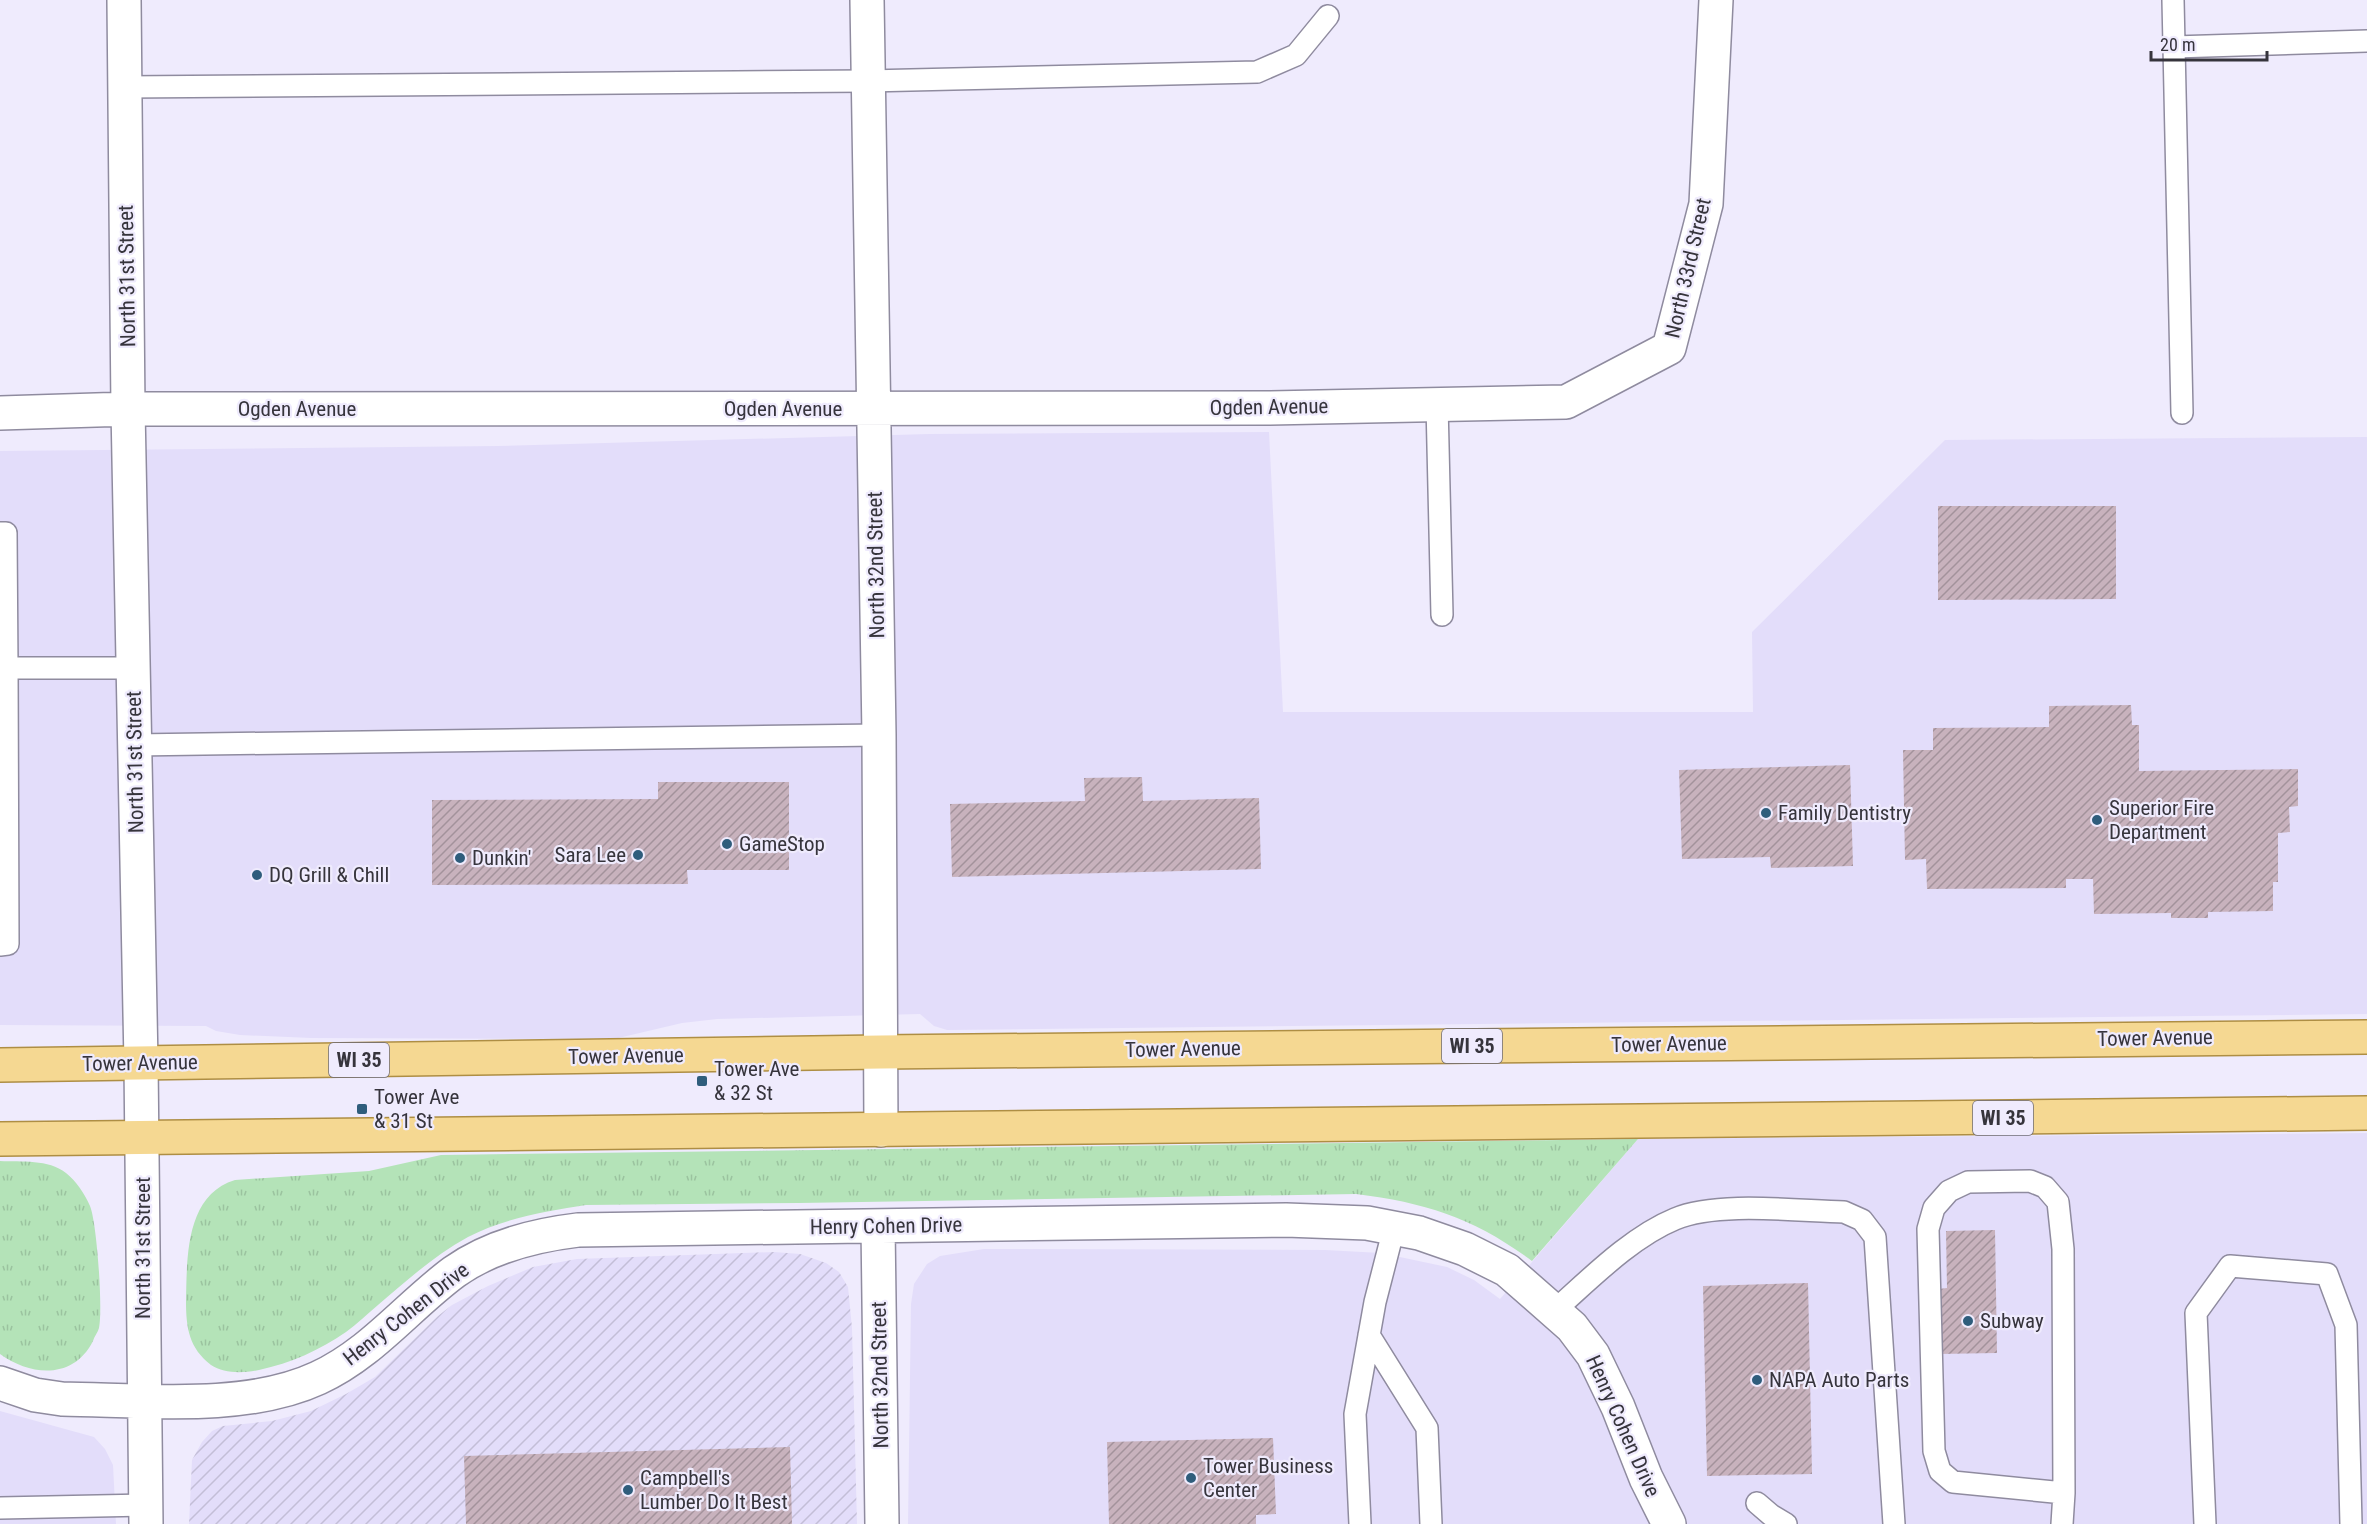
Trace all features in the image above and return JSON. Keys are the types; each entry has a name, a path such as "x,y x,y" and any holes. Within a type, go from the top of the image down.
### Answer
{"main road":[{"name":"Tower Avenue","path":"0,1065 881,1052 2367,1037"},
{"name":"WI 35","path":"0,1138 2367,1113"}],"street":[{"name":"North 31st Street","path":"124,0 128,409 141,1063 146,1514"},
{"name":"North 32nd Street","path":"867,0 879,735 881,1130"},
{"name":"North 33rd Street","path":"1566,402 1669,348 1706,204 1716,0"},
{"name":"Ogden Avenue","path":"0,412 128,409 1268,408 1566,402"},
{"name":"Henry Cohen Drive","path":"0,1383 35,1395 62,1399 236,1400 270,1394 336,1369 368,1346 457,1270 503,1248 550,1234 578,1230 1286,1221 1367,1223 1419,1233 1465,1250 1507,1270 1572,1327 1593,1355 1618,1407 1646,1478 1669,1524"},
{"name":"North 32nd Street","path":"878,1226 882,1524"}],"lane":[{"path":"2173,0 2182,412"},
{"path":"125,87 868,81 1257,72 1296,55 1328,16"},
{"path":"2174,46 2367,41"},
{"path":"1437,404 1442,615"},
{"path":"0,533 6,533 8,944 0,945"},
{"path":"7,668 133,668"},
{"path":"135,745 879,735"},
{"path":"2062,1524 2064,1493 2063,1249 2058,1202 2045,1187 2030,1181 1968,1182 1949,1191 1934,1208 1928,1229 1934,1451 1940,1471 1953,1482 2064,1493"},
{"path":"1554,1311 1625,1248 1675,1219 1720,1209 1844,1212 1862,1220 1875,1237 1894,1524"},
{"path":"1360,1524 1355,1414 1375,1302 1394,1228"},
{"path":"2205,1524 2196,1313 2230,1266 2327,1274 2346,1325 2351,1524"},
{"path":"1369,1335 1427,1428 1431,1524"},
{"path":"1757,1503 1786,1524"},
{"path":"0,1508 146,1514"}],"shaded area":[{"path":"1269,432 1283,712 1753,712 1752,632 1945,440 2367,437 2367,1014 947,1030 934,1026 920,1014 717,1019 682,1023 614,1039 311,1038 240,1035 216,1031 206,1026 0,1025 0,451 498,446 929,434"},
{"path":"2367,1133 2367,1524 908,1524 911,1304 914,1284 927,1264 940,1256 984,1249 1325,1250 1381,1253 1447,1267 1474,1280 1500,1299 1638,1139"},
{"path":"774,1252 800,1254 826,1263 839,1272 848,1287 852,1328 857,1524 189,1524 192,1460 202,1442 212,1431 223,1426 272,1421 311,1411 346,1394 375,1377 452,1305 488,1286 533,1267 577,1259"},
{"path":"0,1411 94,1437 105,1449 113,1465 116,1524 0,1524"}],"green space":[{"path":"1638,1139 1532,1261 1490,1234 1449,1215 1405,1202 1356,1194 586,1205 511,1220 468,1237 421,1269 346,1332 326,1345 282,1364 241,1372 216,1368 198,1352 188,1329 186,1284 192,1230 206,1199 219,1188 235,1180 369,1171 441,1155"},
{"path":"0,1161 43,1163 66,1173 83,1192 93,1215 99,1267 99,1328 85,1353 64,1368 38,1370 12,1362 0,1354"}],"building":[{"path":"1938,506 2116,506 2116,599 1938,600"},
{"name":"Superior Fire Department","path":"2131,705 2132,725 2139,725 2139,771 2298,769 2298,806 2289,807 2290,832 2278,833 2278,882 2273,882 2273,911 2208,912 2208,918 2171,918 2171,913 2094,914 2093,879 2066,879 2066,888 1927,889 1926,859 1905,860 1903,750 1933,750 1933,728 2049,727 2049,706"},
{"name":"Family Dentistry","path":"1850,765 1853,866 1771,868 1770,857 1682,859 1679,770"},
{"path":"1142,777 1143,801 1259,798 1261,869 952,877 950,804 1085,801 1084,778"},
{"path":"658,782 789,782 789,870 687,870 688,884 432,885 432,800 658,799"},
{"name":"Subway","path":"1995,1230 1997,1353 1939,1354 1939,1289 1947,1288 1946,1231"},
{"name":"NAPA Auto Parts","path":"1808,1283 1812,1474 1707,1476 1703,1286"},
{"name":"Tower Business Center","path":"1273,1438 1276,1514 1256,1515 1256,1524 1109,1524 1107,1442"},
{"name":"Campbell's Lumber Do It Best","path":"790,1447 792,1524 466,1524 464,1456"}],"place":[{"name":"Family Dentistry","path":"1766,813"},
{"name":"Superior Fire Department","path":"2097,820"},
{"name":"GameStop","path":"727,844"},
{"name":"Sara Lee","path":"638,855"},
{"name":"Dunkin'","path":"460,858"},
{"name":"DQ Grill & Chill","path":"257,875"},
{"name":"Tower Ave & 32 St","path":"702,1081"},
{"name":"Tower Ave & 31 St","path":"362,1109"},
{"name":"Subway","path":"1968,1321"},
{"name":"NAPA Auto Parts","path":"1757,1380"},
{"name":"Tower Business Center","path":"1191,1478"},
{"name":"Campbell's Lumber Do It Best","path":"628,1490"}]}
